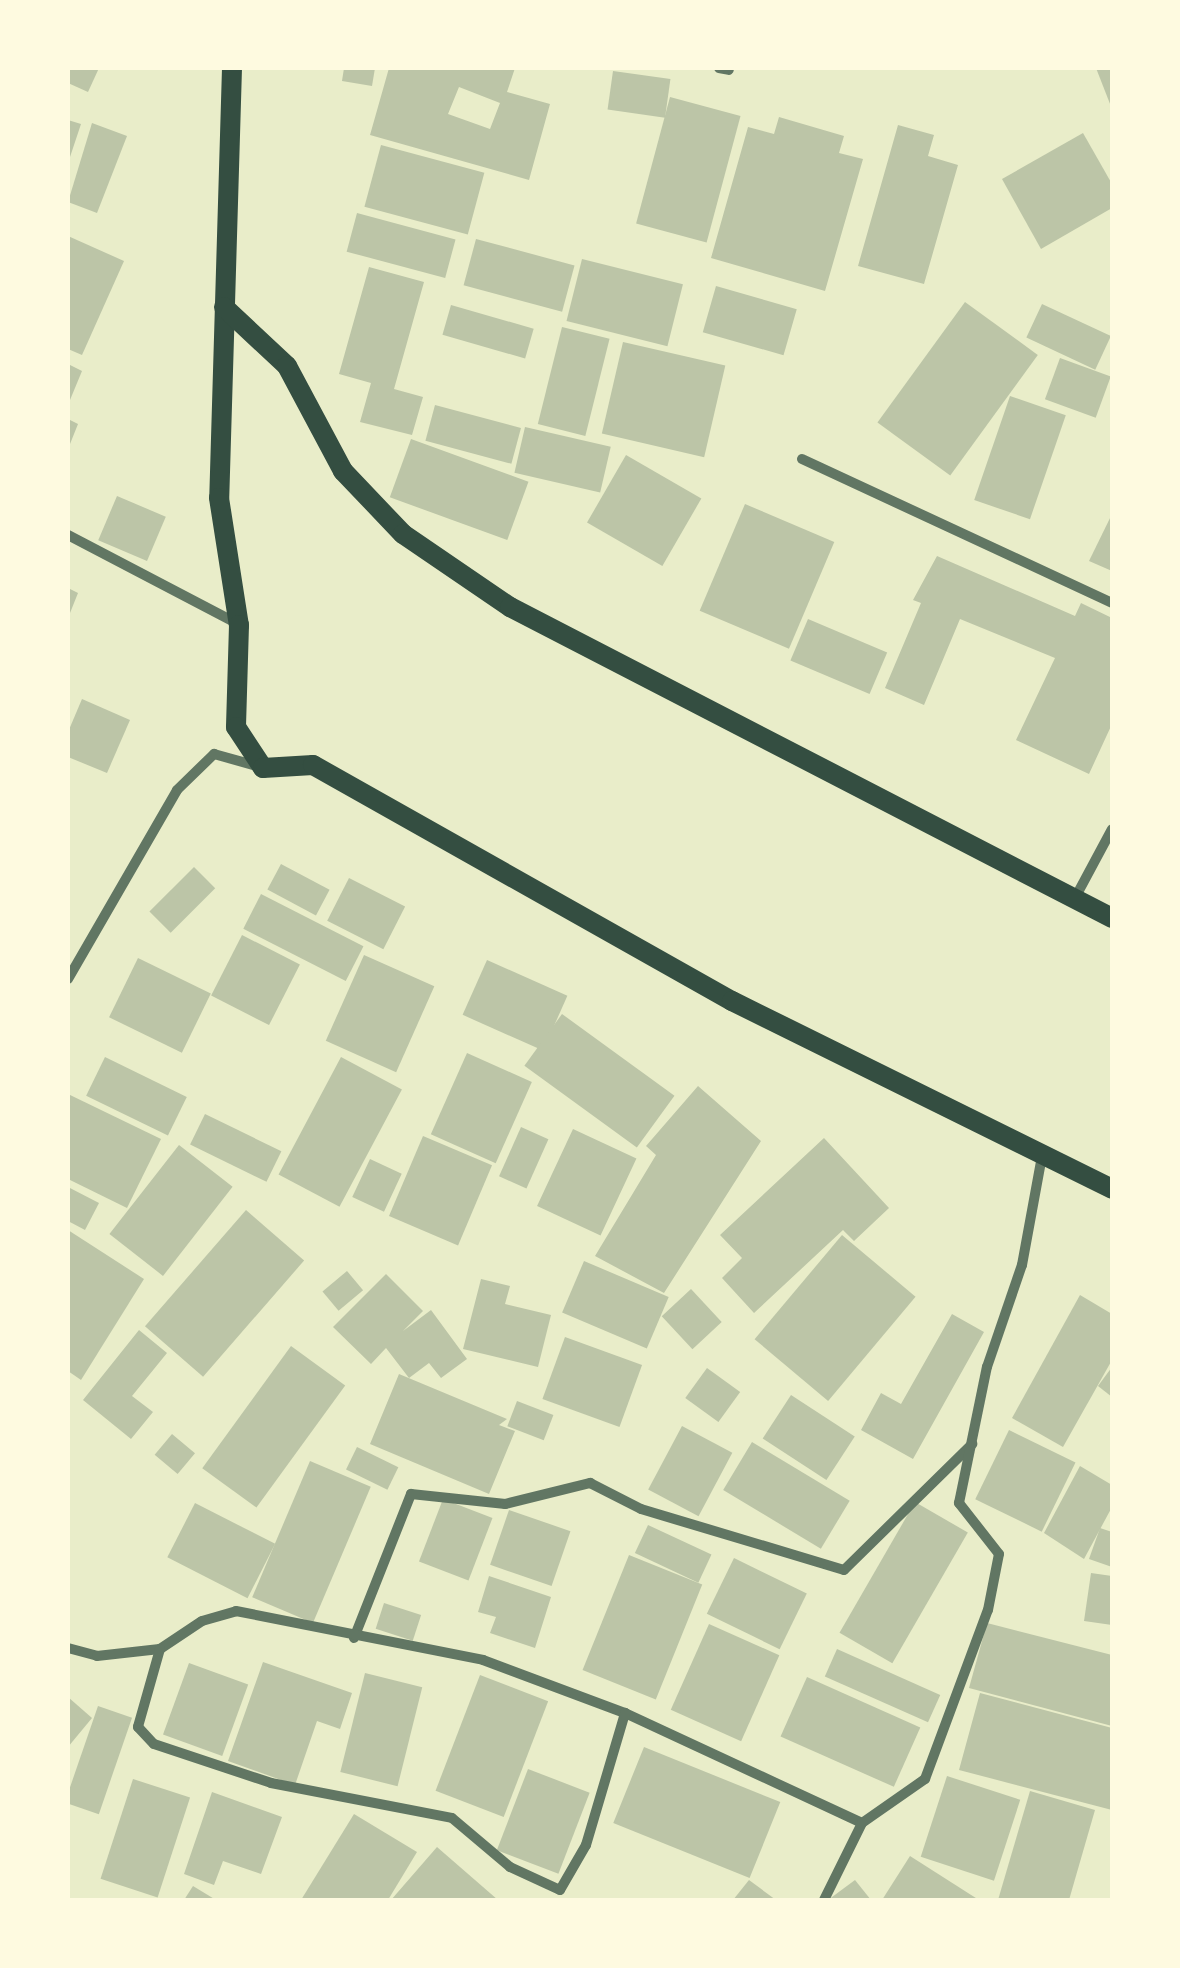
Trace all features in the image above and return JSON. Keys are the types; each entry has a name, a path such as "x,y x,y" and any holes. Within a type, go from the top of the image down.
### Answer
{"main road":[{"path":"232,68 219,498 239,625 236,727 263,768 312,765 732,1002 1112,1190"},
{"path":"224,307 287,366 343,471 403,534 510,607 1112,918"}],"street":[{"path":"802,459 1112,603"},
{"path":"68,535 239,625"},
{"path":"68,979 177,790 214,754 263,768"},
{"path":"1074,901 1112,828"},
{"path":"824,1900 862,1823 926,1779 988,1610 999,1554 959,1503 986,1367 1022,1266 1042,1156"},
{"path":"354,1638 411,1494 505,1504 590,1484 641,1509 844,1570 973,1444"},
{"path":"68,1648 97,1656 160,1649 202,1621 236,1610 354,1638 484,1660 625,1712 862,1823"},
{"path":"160,1649 138,1727 154,1744 272,1782 452,1818 510,1867 560,1890 586,1845 625,1712"}],"building":[{"path":"68,68 99,68 88,92 68,83"},
{"path":"344,68 375,68 372,86 342,81"},
{"path":"389,68 515,68 507,92 550,104 529,180 370,135","holes":["459,87 500,103 490,129 448,114"]},
{"path":"1096,68 1112,68 1112,109"},
{"path":"613,71 670,79 665,118 608,110"},
{"path":"670,97 741,116 707,242 636,224"},
{"path":"779,117 844,136 839,153 863,159 825,291 711,258 748,127 774,134"},
{"path":"68,120 81,124 68,163"},
{"path":"92,123 127,136 97,213 68,202"},
{"path":"898,125 934,135 928,156 958,165 924,284 858,266"},
{"path":"1083,133 1112,184 1112,208 1041,249 1002,179"},
{"path":"381,145 484,173 468,235 364,207"},
{"path":"357,213 456,239 445,278 347,252"},
{"path":"68,236 124,261 82,355 68,349"},
{"path":"476,239 575,265 562,312 464,285"},
{"path":"582,259 683,284 667,346 567,321"},
{"path":"369,267 424,282 394,389 423,397 412,435 360,422 371,383 339,374"},
{"path":"716,286 797,309 784,355 703,332"},
{"path":"965,302 1038,355 950,475 877,423"},
{"path":"1042,304 1111,336 1095,370 1026,338"},
{"path":"451,305 534,329 525,359 442,335"},
{"path":"562,327 610,339 585,436 538,424"},
{"path":"623,342 725,366 704,457 602,434"},
{"path":"1060,358 1111,376 1096,418 1045,399"},
{"path":"68,364 82,371 70,400 68,399"},
{"path":"1010,396 1066,415 1030,519 974,500"},
{"path":"435,405 521,428 511,464 425,441"},
{"path":"68,419 78,424 68,449"},
{"path":"525,427 611,447 600,493 514,473"},
{"path":"411,439 528,482 507,540 390,497"},
{"path":"626,455 701,498 662,566 587,523"},
{"path":"117,496 166,517 147,561 98,540"},
{"path":"745,504 834,542 789,649 700,611"},
{"path":"1112,514 1112,571 1089,561"},
{"path":"937,556 1075,616 1081,603 1112,618 1112,724 1089,774 1016,740 1055,658 960,619 924,705 885,688 921,603 913,600"},
{"path":"68,588 78,593 68,618"},
{"path":"808,619 887,653 870,694 790,660"},
{"path":"82,699 130,720 107,773 68,757 68,732"},
{"path":"281,864 330,890 316,915 267,890"},
{"path":"194,867 215,888 171,933 149,912"},
{"path":"349,878 405,907 383,949 327,921"},
{"path":"261,894 363,946 346,981 243,929"},
{"path":"242,935 300,965 269,1025 211,996"},
{"path":"364,955 434,986 396,1072 326,1041"},
{"path":"138,958 211,994 182,1053 109,1017"},
{"path":"487,960 567,996 543,1051 463,1015"},
{"path":"562,1014 674,1096 637,1147 524,1066"},
{"path":"467,1053 532,1082 496,1163 431,1134"},
{"path":"105,1057 187,1097 168,1136 86,1096"},
{"path":"341,1057 402,1089 339,1207 279,1174"},
{"path":"698,1086 761,1141 664,1293 595,1256 656,1155 646,1146"},
{"path":"68,1094 161,1139 127,1208 68,1179"},
{"path":"205,1114 281,1151 266,1182 190,1145"},
{"path":"521,1127 548,1139 526,1189 499,1176"},
{"path":"573,1129 636,1159 601,1236 537,1206"},
{"path":"423,1136 492,1165 458,1245 389,1216"},
{"path":"824,1138 889,1208 854,1241 843,1230 754,1313 722,1278 742,1258 720,1235"},
{"path":"179,1145 233,1187 163,1276 109,1234"},
{"path":"370,1159 402,1174 384,1212 352,1197"},
{"path":"68,1187 99,1203 85,1230 68,1221"},
{"path":"246,1210 304,1261 203,1377 145,1326"},
{"path":"68,1230 144,1279 81,1380 68,1371"},
{"path":"842,1235 916,1297 828,1401 755,1339"},
{"path":"584,1261 669,1297 647,1348 562,1313"},
{"path":"347,1271 363,1290 339,1311 322,1292"},
{"path":"386,1274 423,1311 403,1331 431,1310 467,1359 441,1378 429,1363 409,1378 386,1348 371,1364 333,1327"},
{"path":"481,1279 510,1286 505,1304 551,1315 538,1367 463,1349"},
{"path":"691,1289 722,1322 692,1349 662,1316"},
{"path":"1080,1295 1112,1314 1112,1360 1063,1447 1012,1418"},
{"path":"952,1314 984,1332 913,1459 861,1430 881,1393 901,1404"},
{"path":"139,1330 167,1353 132,1396 153,1412 131,1439 83,1400"},
{"path":"565,1337 642,1365 619,1427 542,1399"},
{"path":"291,1346 345,1385 256,1508 202,1468"},
{"path":"1112,1367 1112,1397 1098,1386"},
{"path":"707,1368 740,1392 718,1422 685,1398"},
{"path":"399,1374 507,1419 499,1425 515,1431 489,1494 370,1444"},
{"path":"791,1395 855,1436 826,1480 763,1439"},
{"path":"517,1401 553,1415 544,1440 507,1426"},
{"path":"682,1426 732,1453 699,1516 648,1490"},
{"path":"1009,1430 1076,1462 1042,1532 975,1499"},
{"path":"172,1434 195,1453 178,1474 155,1455"},
{"path":"752,1442 850,1501 821,1549 723,1490"},
{"path":"357,1447 398,1467 387,1490 346,1469"},
{"path":"310,1461 371,1487 313,1623 252,1597"},
{"path":"1080,1466 1112,1485 1112,1507 1084,1559 1044,1533"},
{"path":"443,1499 492,1518 468,1581 419,1562"},
{"path":"915,1502 968,1532 892,1663 840,1633"},
{"path":"195,1503 275,1544 247,1598 167,1557"},
{"path":"509,1510 570,1531 552,1586 490,1565"},
{"path":"648,1525 711,1555 698,1583 635,1553"},
{"path":"1100,1528 1112,1532 1112,1567 1089,1559"},
{"path":"629,1555 702,1585 656,1700 583,1670"},
{"path":"734,1558 807,1594 780,1649 707,1614"},
{"path":"1091,1573 1112,1576 1112,1625 1084,1621"},
{"path":"489,1576 551,1597 535,1648 490,1633 496,1617 478,1612"},
{"path":"384,1603 421,1615 413,1641 376,1629"},
{"path":"987,1623 1112,1655 1112,1726 969,1688"},
{"path":"709,1624 779,1655 741,1741 671,1710"},
{"path":"837,1649 940,1695 928,1722 825,1676"},
{"path":"263,1662 352,1693 340,1729 317,1721 295,1785 228,1761"},
{"path":"189,1663 248,1685 222,1756 163,1734"},
{"path":"365,1673 422,1687 398,1786 340,1772"},
{"path":"480,1675 548,1701 504,1817 436,1791"},
{"path":"807,1677 920,1727 894,1787 781,1736"},
{"path":"980,1693 1112,1728 1112,1810 959,1770"},
{"path":"68,1697 92,1718 68,1747"},
{"path":"98,1706 132,1718 99,1814 68,1804 68,1793"},
{"path":"644,1747 780,1802 750,1878 613,1823"},
{"path":"528,1769 590,1793 558,1874 497,1850"},
{"path":"947,1776 1020,1800 994,1881 921,1857"},
{"path":"133,1779 190,1798 158,1897 101,1879"},
{"path":"1030,1791 1095,1810 1069,1900 998,1900"},
{"path":"212,1792 282,1817 261,1874 223,1861 214,1885 184,1874"},
{"path":"354,1814 417,1852 388,1900 301,1900"},
{"path":"437,1847 498,1900 391,1900"},
{"path":"910,1856 979,1900 882,1900"},
{"path":"749,1880 776,1900 733,1900"},
{"path":"855,1880 871,1900 828,1900"},
{"path":"193,1886 216,1900 184,1900"}]}
